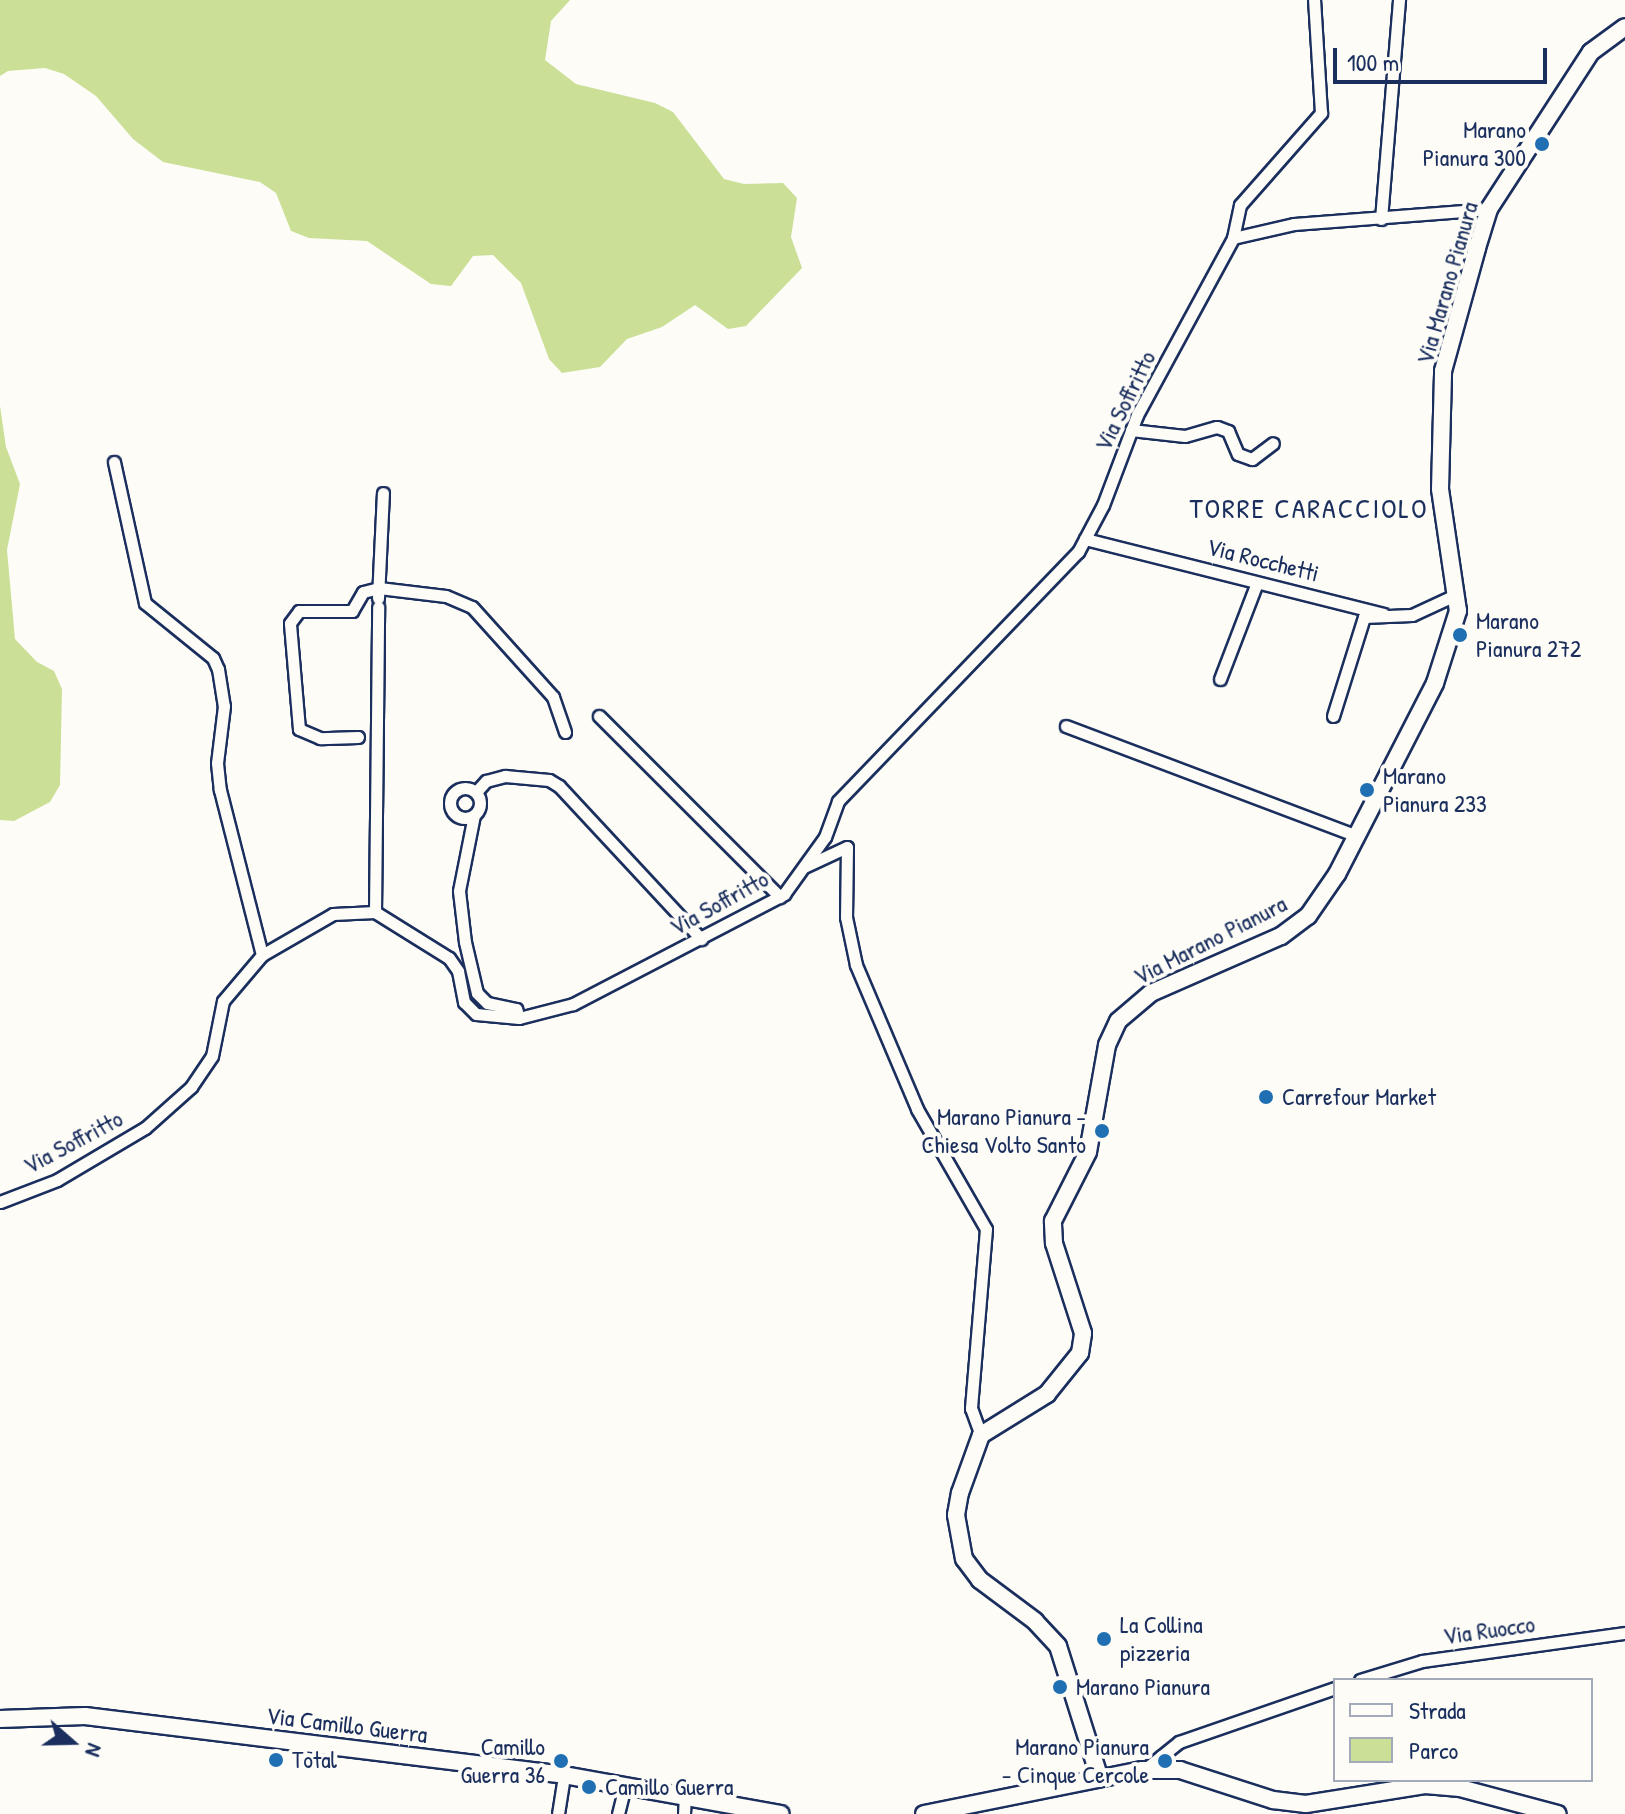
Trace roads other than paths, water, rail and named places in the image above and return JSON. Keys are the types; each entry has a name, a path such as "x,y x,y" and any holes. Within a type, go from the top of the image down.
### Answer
{"street":[{"name":"Via Soffritto","path":"0,1202 57,1180 124,1144 191,1087 212,1056 223,1001 262,955 333,914 375,912 449,958 458,971 464,1002 476,1014 519,1018 573,1004 780,897 825,837 838,801 1085,539 1131,430 1233,238 1240,205 1321,113 1314,0"},
{"path":"1381,219 1399,0"},
{"name":"Via Marano Pianura","path":"981,1435 1047,1394 1080,1353 1083,1333 1054,1243 1053,1221 1088,1152 1107,1045 1118,1021 1151,993 1293,930 1337,874 1450,648 1457,623 1439,476 1443,371 1489,209 1591,52 1625,27"},
{"path":"1233,238 1294,224 1489,209"},
{"path":"1131,430 1185,436 1217,427 1228,431 1238,454 1252,459 1273,443"},
{"path":"114,462 145,603 213,658 218,669 224,706 217,763 220,790 262,955"},
{"path":"375,912 378,598 383,493"},
{"name":"Via Rocchetti","path":"1085,539 1256,585 1384,614 1412,615 1455,595"},
{"path":"1220,679 1256,585"},
{"path":"358,737 320,738 299,729 290,623 299,611 352,611 363,592 378,598 460,599 472,607 553,697 565,732"},
{"path":"1333,716 1364,617 1384,614"},
{"path":"599,716 780,897"},
{"path":"1066,726 1357,836"},
{"path":"476,792 486,781 505,776 549,780 559,786 701,939"},
{"path":"474,815 455,816 449,802 462,788 476,792"},
{"path":"476,792 480,806 474,815 459,891 465,942 477,993 487,1003 516,1009 519,1018"},
{"path":"805,867 847,847 846,917 856,965 917,1109 986,1229 971,1408 981,1435 956,1515 964,1559 980,1580 1035,1621 1058,1646 1099,1776"},
{"name":"Via Ruocco","path":"1367,1678 1422,1661 1625,1633"},
{"path":"1143,1770 1179,1742 1333,1689"},
{"name":"Via Camillo Guerra","path":"0,1719 85,1716 564,1775 625,1785 684,1805 781,1814"},
{"path":"924,1814 1099,1776 1143,1770 1180,1770 1273,1800 1306,1804 1425,1785 1460,1788 1558,1814"},
{"path":"558,1814 564,1775"},
{"path":"618,1814 625,1785"}],"place":[{"name":"Marano Pianura 300","path":"1542,144"},
{"name":"Marano Pianura 272","path":"1460,635"},
{"name":"Marano Pianura 233","path":"1367,790"},
{"name":"Carrefour Market","path":"1266,1097"},
{"name":"Marano Pianura - Chiesa Volto Santo","path":"1102,1131"},
{"name":"La Collina pizzeria","path":"1104,1639"},
{"name":"Marano Pianura","path":"1060,1687"},
{"name":"Total","path":"276,1760"},
{"name":"Camillo Guerra 36","path":"561,1761"},
{"name":"Marano Pianura - Cinque Cercole","path":"1165,1761"},
{"name":"Camillo Guerra","path":"589,1787"}],"district":[{"name":"TORRE CARACCIOLO","path":"1309,508"}]}
